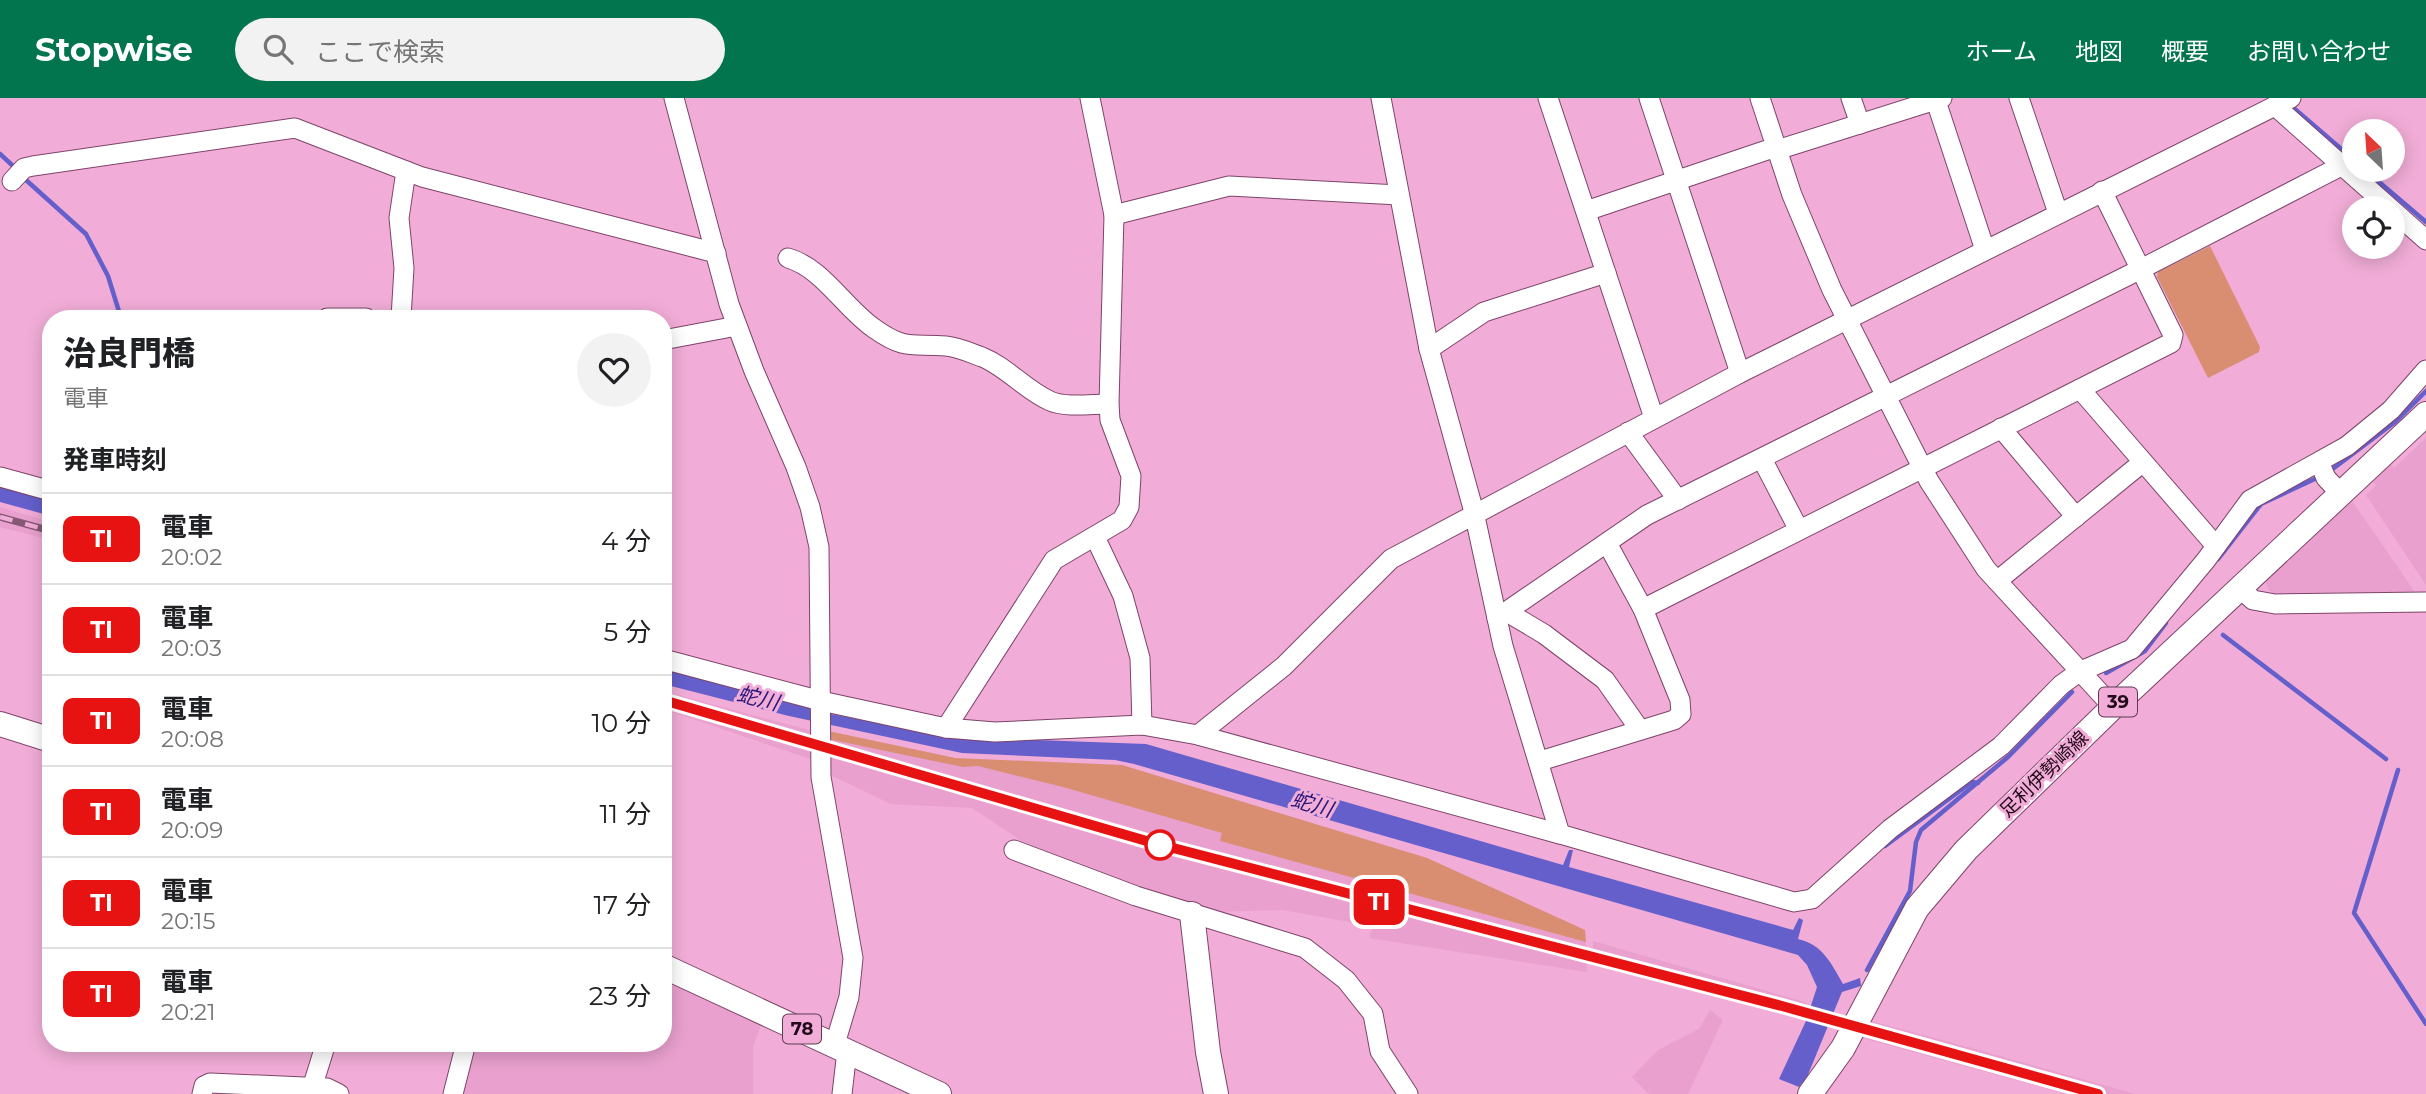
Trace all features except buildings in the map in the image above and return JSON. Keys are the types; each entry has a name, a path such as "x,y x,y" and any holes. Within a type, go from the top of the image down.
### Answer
{"main road":[{"name":"足利伊勢崎線","path":"1810,1094 1843,1048 1900,937 1927,895 1966,850 2240,588 2327,476 2426,414"},
{"path":"0,724 42,737"},
{"path":"1192,914 1208,1052 1216,1094"},
{"name":"78","path":"672,970 939,1094"}],"street":[{"path":"674,98 737,326 810,507 818,547 821,777 853,958 841,1048 842,1094"},
{"path":"946,728 1054,560 1122,520 1132,492 1131,476 1110,420 1108,404 1114,215 1090,98"},
{"path":"1548,98 1654,418"},
{"path":"1649,98 1740,373"},
{"path":"1760,98 1808,234 1847,319 1922,468 1963,537 1997,581 2113,707"},
{"path":"1851,98 1860,124"},
{"path":"2019,98 2057,213"},
{"path":"1384,99 1399,195 1429,349 1560,834"},
{"path":"1586,211 1937,99 1985,250"},
{"path":"1198,735 1284,666 1391,559 1474,512 1740,373 2057,213 2283,102 2342,163"},
{"path":"12,181 24,168 33,166 288,128 301,130 406,171 716,254"},
{"path":"1502,615 1647,515 2141,269 2342,165"},
{"path":"401,310 404,268 399,218 406,171"},
{"path":"2363,182 2426,240"},
{"path":"1114,215 1229,186 1399,195"},
{"path":"1643,609 2166,346 2173,339 2102,191"},
{"path":"788,258 815,274 873,328 895,342 909,347 945,346 978,356 1001,367 1048,400 1108,404"},
{"path":"1429,349 1485,312 1606,273"},
{"path":"672,338 737,326"},
{"path":"672,662 821,704 946,728 995,732 1142,725 1198,735 1560,834 1794,902 1806,902 1890,829 2001,746 2061,685 2080,672 2138,644 2256,495 2327,476 2426,370"},
{"path":"2080,389 2216,546"},
{"path":"2001,428 2076,517"},
{"path":"1628,432 1678,500"},
{"path":"1762,459 1799,530"},
{"path":"1997,581 2143,462"},
{"path":"0,477 42,489"},
{"path":"1095,537 1123,596 1140,658 1142,725"},
{"path":"1540,761 1678,718 1682,710 1643,609 1607,543"},
{"path":"2240,588 2253,600 2275,604 2426,602"},
{"path":"1502,615 1544,634 1605,680 1640,730"},
{"path":"1014,850 1192,914 1305,948 1346,980 1373,1014 1380,1051 1408,1094"},
{"path":"312,1088 318,1052"},
{"path":"453,1094 464,1052"},
{"path":"202,1094 204,1086 210,1083 327,1088 339,1094"}],"shaded area":[{"path":"2210,246 2260,347 2259,352 2208,378 2157,277 2158,272"},
{"path":"2426,438 2426,585 2366,495 2376,485 2371,478 2388,462 2394,468"},
{"path":"2350,498 2417,595 2278,597 2269,590 2265,581"},
{"path":"0,507 42,519 42,538 0,527"},
{"path":"672,693 813,731 810,759 672,712"},
{"path":"828,731 955,758 1122,765 1427,858 1585,930 1587,972 1369,938 1373,926 1282,910 1215,912 1128,883 1023,842 972,808 891,804 828,774"},
{"path":"828,731 955,758 1122,765 1427,858 1585,930 1586,942 1220,841 1222,833 1063,787 978,766 963,767 828,739"},
{"path":"1593,941 1805,1002 1810,1006 1806,1021 1593,963"},
{"path":"672,984 761,1025 753,1047 753,1094 462,1094 472,1052 672,1052"},
{"path":"1710,1010 1723,1020 1688,1094 1649,1094 1632,1077 1658,1050 1699,1029"},
{"path":"1868,1020 2135,1094 2066,1094 1858,1037"}],"water":[{"path":"0,487 42,499 42,514 0,502"},
{"name":"蛇川","path":"672,671 831,714 951,737 1146,744 1563,865 1569,850 1573,850 1569,867 1793,930 1799,918 1803,920 1798,939 1820,950 1843,984 1860,978 1861,986 1842,992 1807,1077 1799,1087 1779,1079 1806,1021 1817,987 1807,965 1798,955 1134,764 1115,760 962,753 789,716 672,686"}],"pier":[{"path":"1806,1008 1837,1017 1833,1026 1803,1017"}],"waterway":[{"path":"2289,104 2342,150"},
{"path":"0,154 12,165"},
{"path":"26,180 86,234 108,276 119,310"},
{"path":"2379,182 2426,222"},
{"path":"2330,471 2395,422 2426,391"},
{"path":"2218,559 2261,504 2319,477"},
{"path":"2106,673 2145,651 2166,623"},
{"path":"2223,635 2386,759"},
{"path":"1867,970 1910,891 1916,842 1921,830 2008,757 2072,692"},
{"path":"2398,770 2354,913 2426,1024"},
{"path":"1885,846 1972,782 1978,783"}],"railway":[{"path":"0,517 42,529"},
{"path":"672,703 1150,842 1803,1011 2098,1094"}],"train":[{"name":"TI","path":"672,703 827,750 1150,842 1782,1006 2098,1094"}]}
